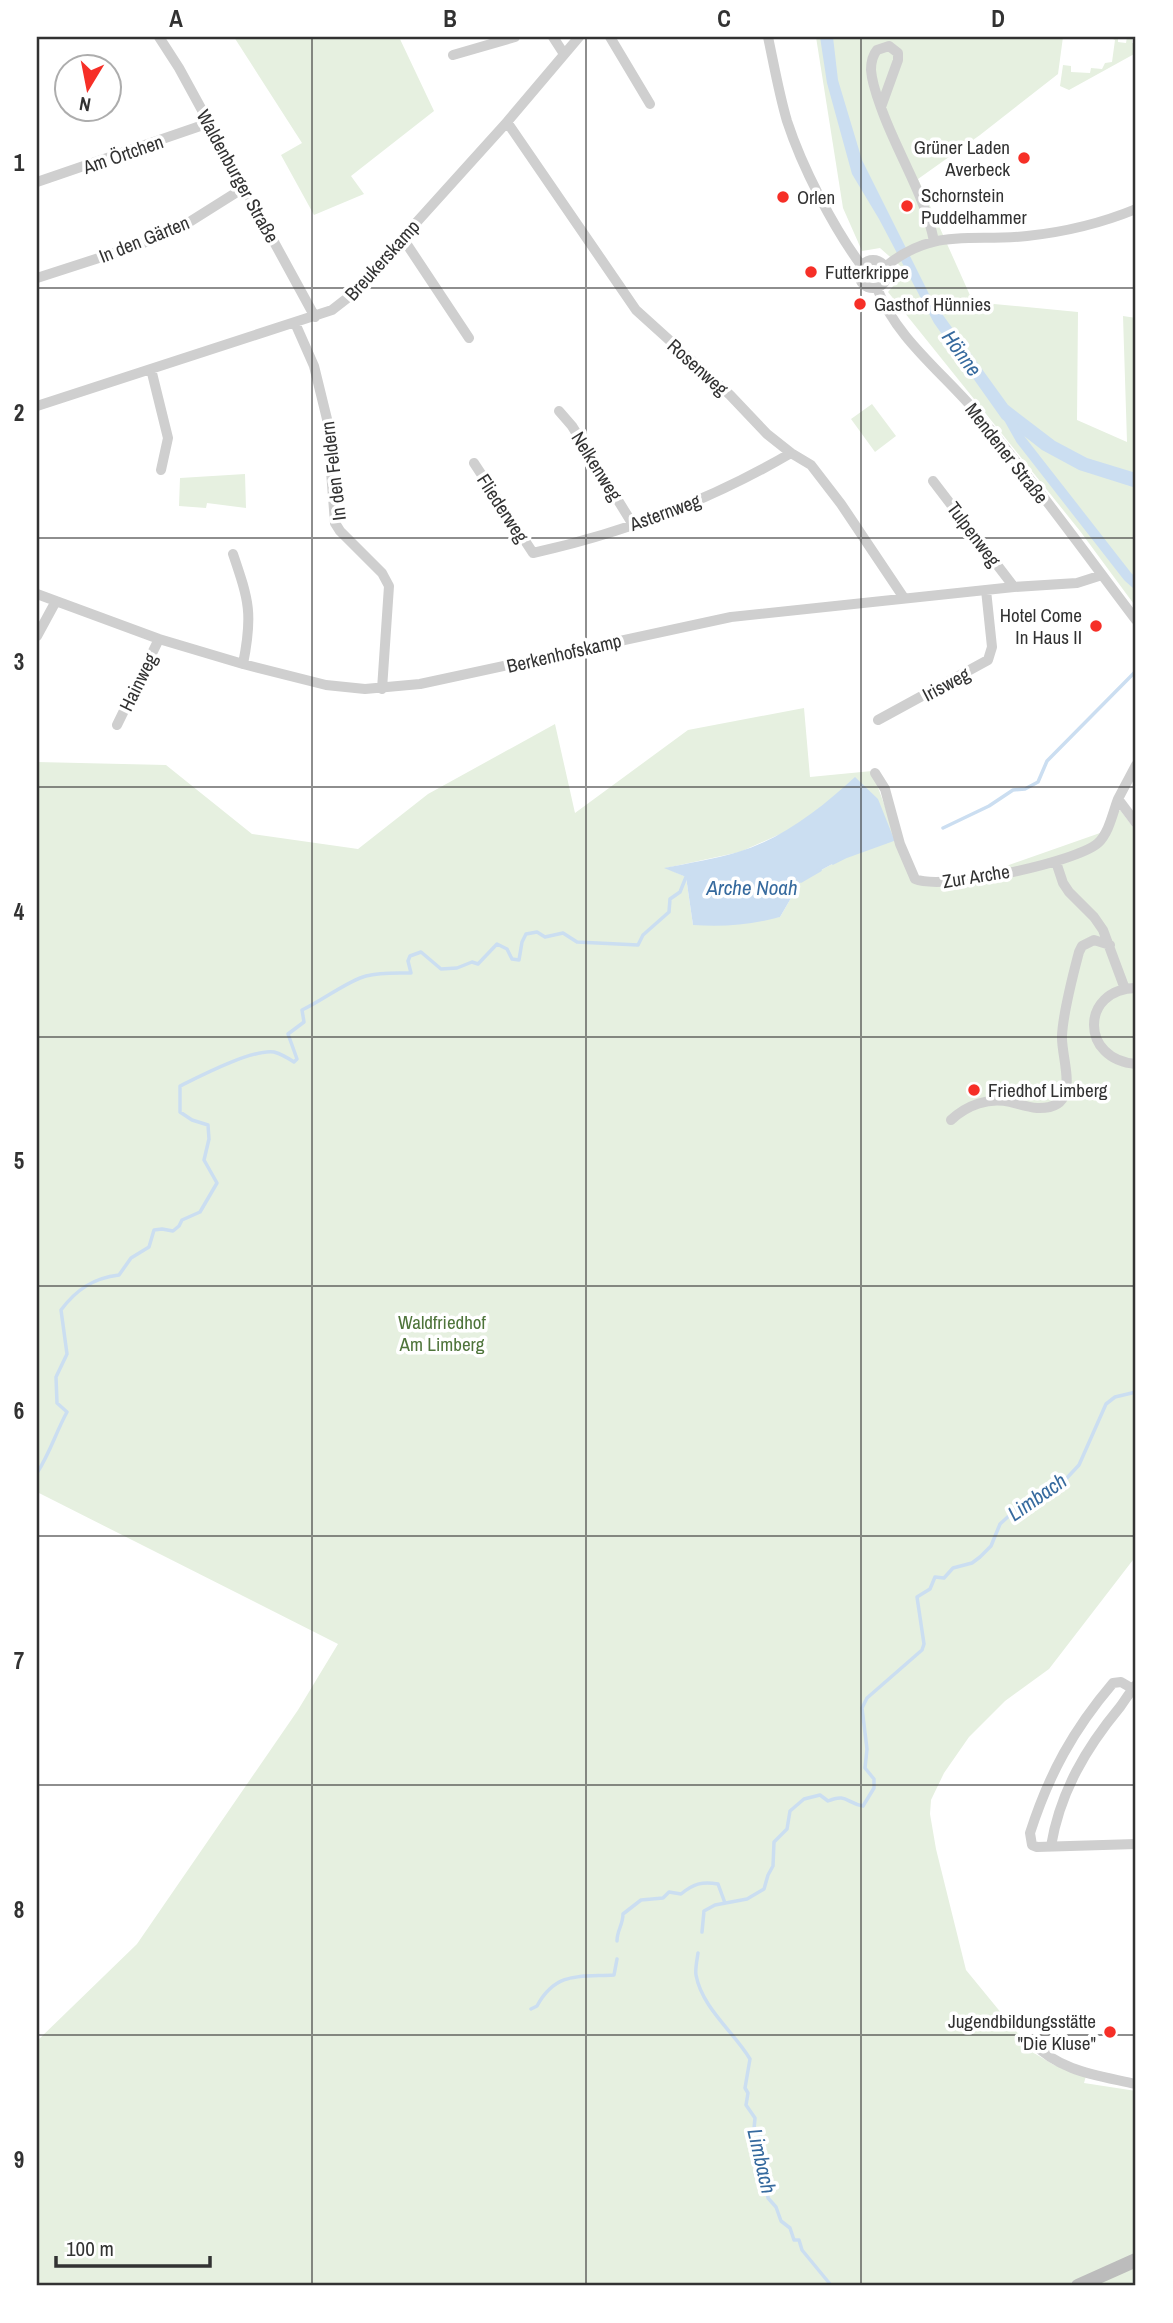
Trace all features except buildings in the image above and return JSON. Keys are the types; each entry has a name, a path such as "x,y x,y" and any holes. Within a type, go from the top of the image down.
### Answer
{"street":[{"name":"Waldenburger Straße","path":"159,37 180,68 315,317"},
{"path":"453,55 515,37"},
{"path":"554,37 564,54"},
{"name":"Breukerskamp","path":"37,406 332,310 350,296 507,122 579,37"},
{"path":"610,37 650,104"},
{"name":"Mendener Straße","path":"768,37 781,98 794,138 845,243 861,265 860,281 868,288 877,288 883,304 901,330 976,412 1136,620"},
{"path":"881,107 898,60 898,52 889,46 877,50 871,62 873,82 881,107 897,149 926,211 934,241"},
{"name":"Rosenweg","path":"507,122 636,310 791,453 811,465 841,504 904,598"},
{"name":"Am Örtchen","path":"37,182 209,124"},
{"name":"In den Gärten","path":"37,278 139,244 191,221 245,187"},
{"path":"887,265 911,248 934,241 1047,233 1091,224 1136,209"},
{"path":"402,237 469,338"},
{"path":"861,265 871,260 887,265"},
{"path":"877,288 887,278 887,265"},
{"name":"In den Feldern","path":"295,323 314,366 325,406 335,523 382,573 388,586 382,689"},
{"path":"151,369 168,438 161,470"},
{"name":"Nelkenweg","path":"559,411 572,426 632,523"},
{"name":"Asternweg","path":"533,553 594,538 703,499 744,480 791,453"},
{"name":"Fliederweg","path":"474,463 533,553"},
{"name":"Tulpenweg","path":"933,481 1014,587"},
{"path":"233,554 249,607 248,640 243,664"},
{"name":"Berkenhofskamp","path":"37,594 159,639 243,664 326,685 382,689 509,666 731,617 1014,587 1077,583 1102,575"},
{"name":"Irisweg","path":"878,720 988,660 992,647 986,590"},
{"path":"37,636 56,601"},
{"name":"Hainweg","path":"117,725 159,639"},
{"name":"Zur Arche","path":"875,773 885,789 900,844 915,879 951,882 1056,862 1077,855 1100,841 1136,765"},
{"path":"1118,799 1136,823"},
{"path":"1056,862 1066,888 1094,917 1110,945 1125,989"},
{"path":"951,1120 967,1108 996,1100 1037,1108 1052,1106 1059,1101 1066,1090 1067,1082 1062,1034 1079,952 1082,946 1094,940 1110,945"},
{"path":"1136,988 1108,996 1095,1015 1095,1034 1105,1052 1122,1062 1136,1064"},
{"path":"1051,1846 1070,1780 1096,1737 1135,1687 1121,1682 1112,1684 1091,1709 1064,1750 1048,1782 1030,1833 1032,1845 1037,1847 1136,1844"},
{"path":"1032,2042 1045,2055 1073,2069 1136,2084"},
{"path":"1078,2286 1136,2260"}],"green space":[{"path":"234,37 399,37 434,111 351,176 364,194 314,215 281,155 302,143"},
{"path":"816,37 1063,37 1058,74 918,179 973,302 1078,312 1077,420 1127,442 1123,316 1136,318 1136,607 1080,531 888,292 906,271 880,248 862,251 843,208"},
{"path":"1109,37 1118,37 1118,42 1126,43 1127,37 1132,37 1132,43 1136,43 1136,53 1069,90 1060,86 1063,65 1071,66 1071,72 1090,73 1091,68 1102,69 1105,63 1112,62 1115,40"},
{"path":"872,404 896,436 875,452 851,419"},
{"path":"245,474 246,508 207,503 206,508 179,506 180,478"},
{"name":"Waldfriedhof Am Limberg","path":"804,708 810,777 872,771 913,883 992,871 1100,833 1120,810 1136,831 1136,1556 1049,1669 1005,1701 969,1737 944,1773 931,1800 930,1814 966,1970 1034,2053 1054,2065 1086,2076 1084,2083 1136,2091 1136,2286 37,2286 37,2041 137,1944 298,1710 338,1644 37,1492 37,762 166,765 252,834 358,849 428,794 555,724 575,813 688,730","holes":["821,808 894,839 847,856 801,881 780,917 693,925 686,877 666,868 740,852 787,831"]}],"water":[{"name":"Hönne","path":"820,37 833,37 838,80 862,160 932,300 1008,405 1055,441 1087,458 1136,473 1136,488 1079,470 1042,450 1002,419 934,323 852,174 827,83"},
{"name":"Arche Noah","path":"855,777 878,799 894,839 847,856 801,881 780,917 737,925 693,925 686,877 664,868 729,854 771,839 815,811"}],"waterway":[{"path":"1008,417 1021,440 1136,584"},
{"path":"943,828 989,806 1013,790 1025,789 1038,782 1047,761 1136,671"},
{"path":"833,863 894,839"},
{"path":"796,881 820,870"},
{"path":"37,1473 67,1412 57,1403 56,1377 67,1354 61,1310 86,1286 119,1275 131,1258 149,1247 154,1230 173,1231 182,1220 200,1212 217,1183 204,1160 209,1139 208,1125 192,1120 180,1112 180,1086 226,1064 264,1052 274,1052 294,1062 297,1059 288,1034 304,1022 302,1010 366,976 411,973 408,961 410,956 421,952 441,969 457,968 472,962 478,964 497,944 507,949 512,959 519,960 526,934 537,932 545,937 563,933 577,942 638,945 643,935 669,912 670,899 680,892 686,877 690,877"},
{"name":"Limbach","path":"702,1932 704,1911 715,1905 747,1899 764,1889 773,1866 774,1842 787,1829 790,1811 804,1799 820,1795 828,1801 843,1798 863,1806 874,1788 874,1779 865,1768 867,1749 862,1708 867,1698 922,1650 924,1644 917,1597 930,1589 935,1577 944,1578 953,1568 972,1563 980,1557 991,1546 1000,1524 1023,1503 1065,1480 1079,1465 1106,1404 1115,1397 1136,1392"},
{"path":"617,1941 623,1914 641,1900 663,1898 669,1892 681,1894 694,1886 707,1883 718,1884 725,1903"},
{"name":"Limbach","path":"698,1953 696,1975 699,1987 712,2009 750,2059 745,2088 748,2093 746,2105 755,2118 754,2129 761,2137 768,2198 776,2207 781,2221 790,2228 794,2240 799,2240 802,2250 830,2284"},
{"path":"531,2009 561,1981 580,1976 614,1975 617,1959"}],"place":[{"name":"Grüner Laden Averbeck","path":"1024,158"},
{"name":"Orlen","path":"783,197"},
{"name":"Schornstein Puddelhammer","path":"907,206"},
{"name":"Futterkrippe","path":"811,272"},
{"name":"Gasthof Hünnies","path":"860,304"},
{"name":"Hotel Come In Haus II","path":"1096,626"},
{"name":"Friedhof Limberg","path":"974,1090"},
{"name":"Jugendbildungsstätte \"Die Kluse\"","path":"1110,2032"}]}
